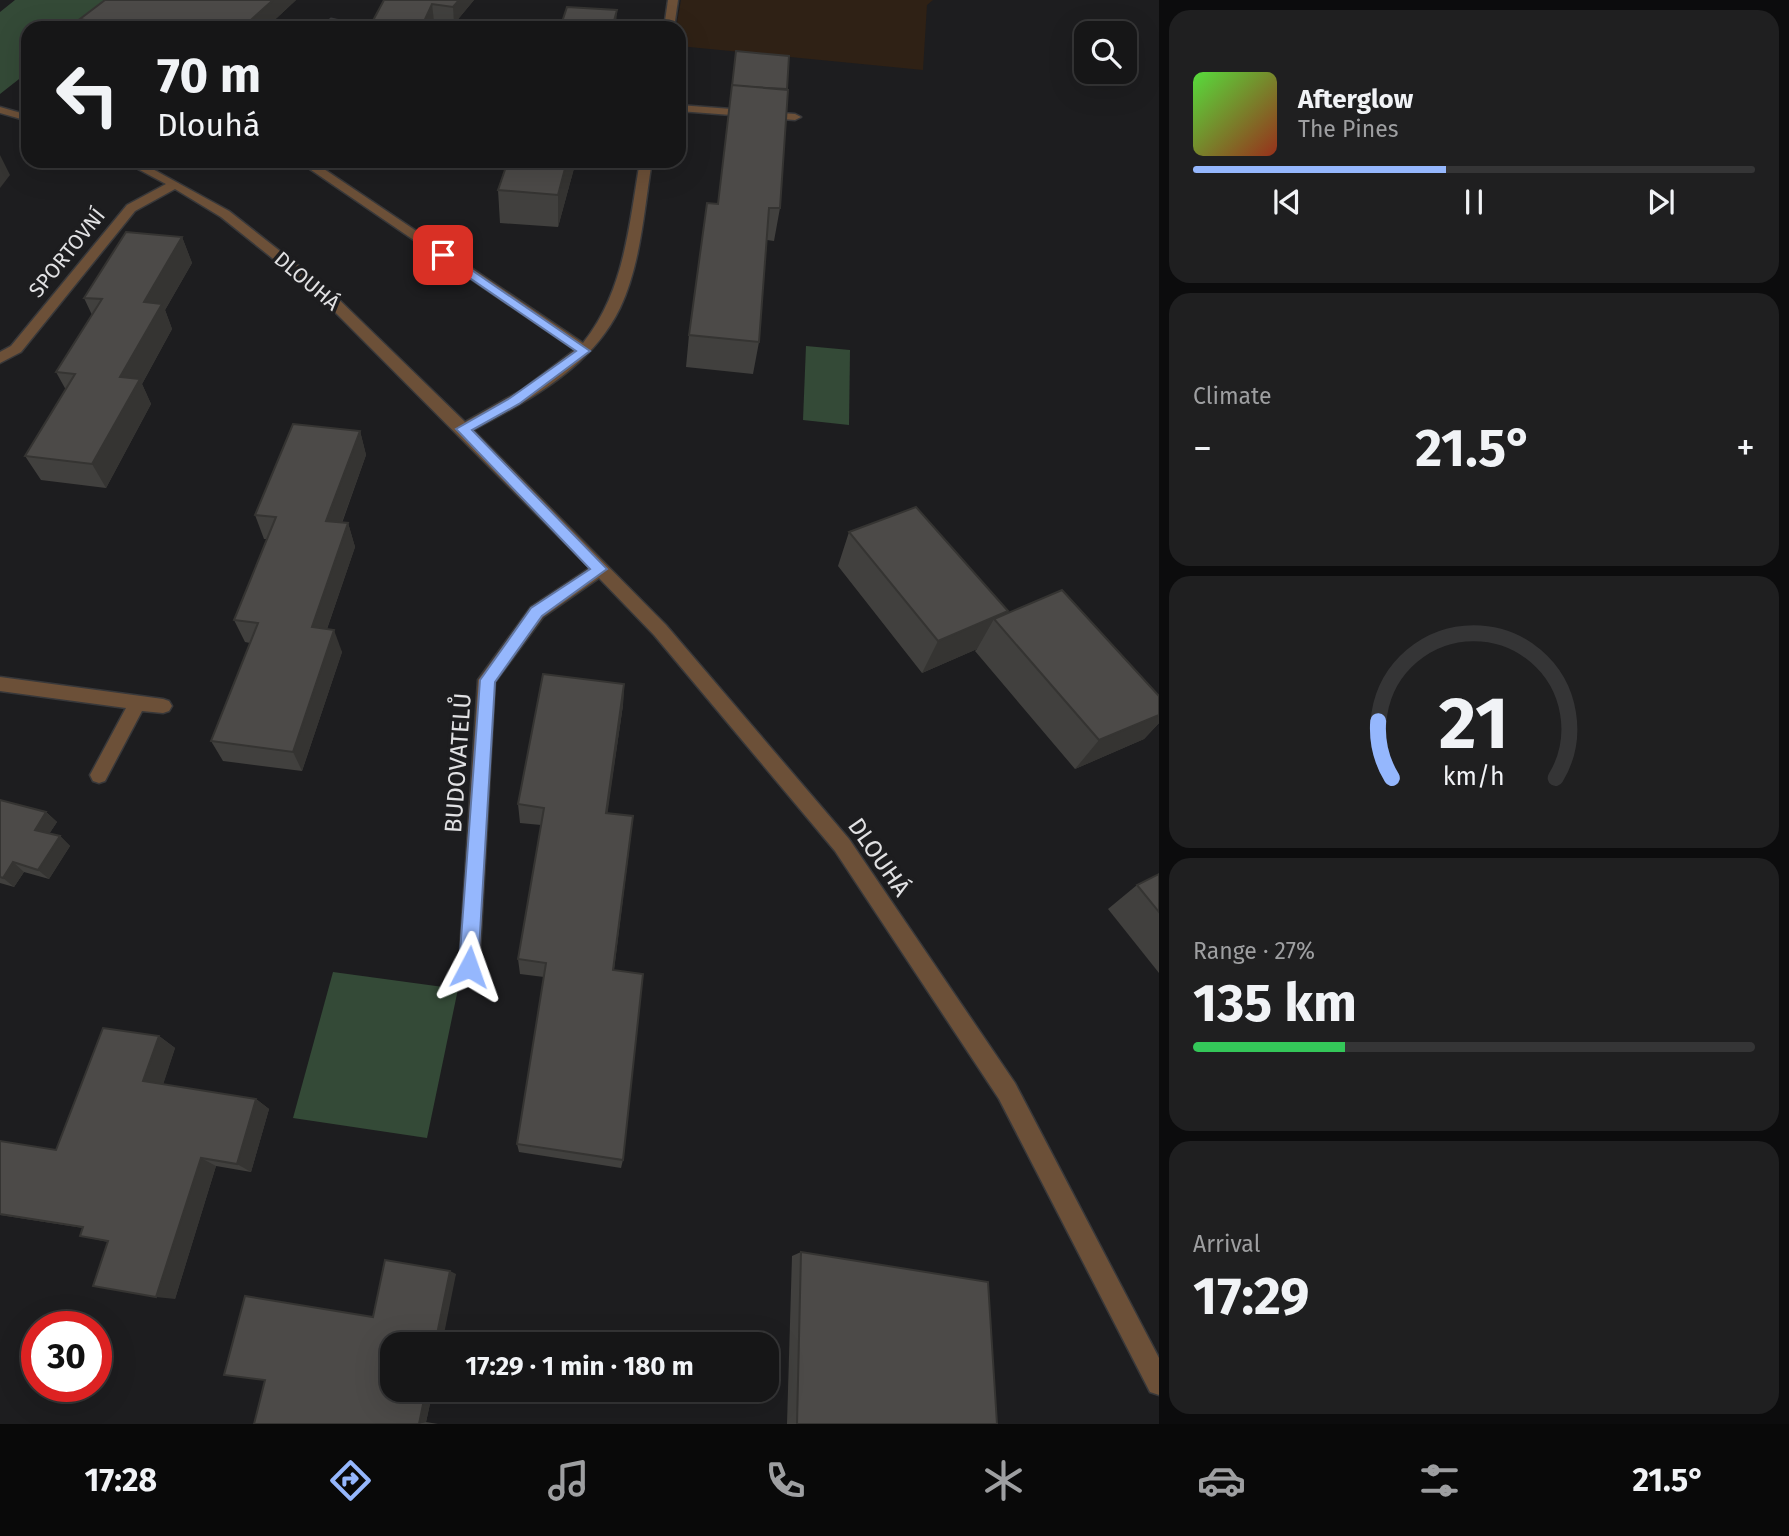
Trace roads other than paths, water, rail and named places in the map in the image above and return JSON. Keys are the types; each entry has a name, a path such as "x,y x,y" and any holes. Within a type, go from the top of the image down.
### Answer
{"street":[{"path":"669,21 673,0"},
{"path":"686,109 795,117"},
{"path":"0,110 21,116"},
{"name":"DLOUHÁ","path":"143,168 225,214 322,291 463,429 660,630 842,845 1007,1091 1159,1383"},
{"path":"314,168 584,351"},
{"path":"463,429 515,401 584,351 613,310 627,269 645,168"},
{"name":"SPORTOVNÍ","path":"0,358 16,349 131,208 175,184"},
{"name":"BUDOVATELŮ","path":"469,967 488,680 537,612 599,569"},
{"path":"0,684 163,706"},
{"path":"99,775 138,702"}]}
